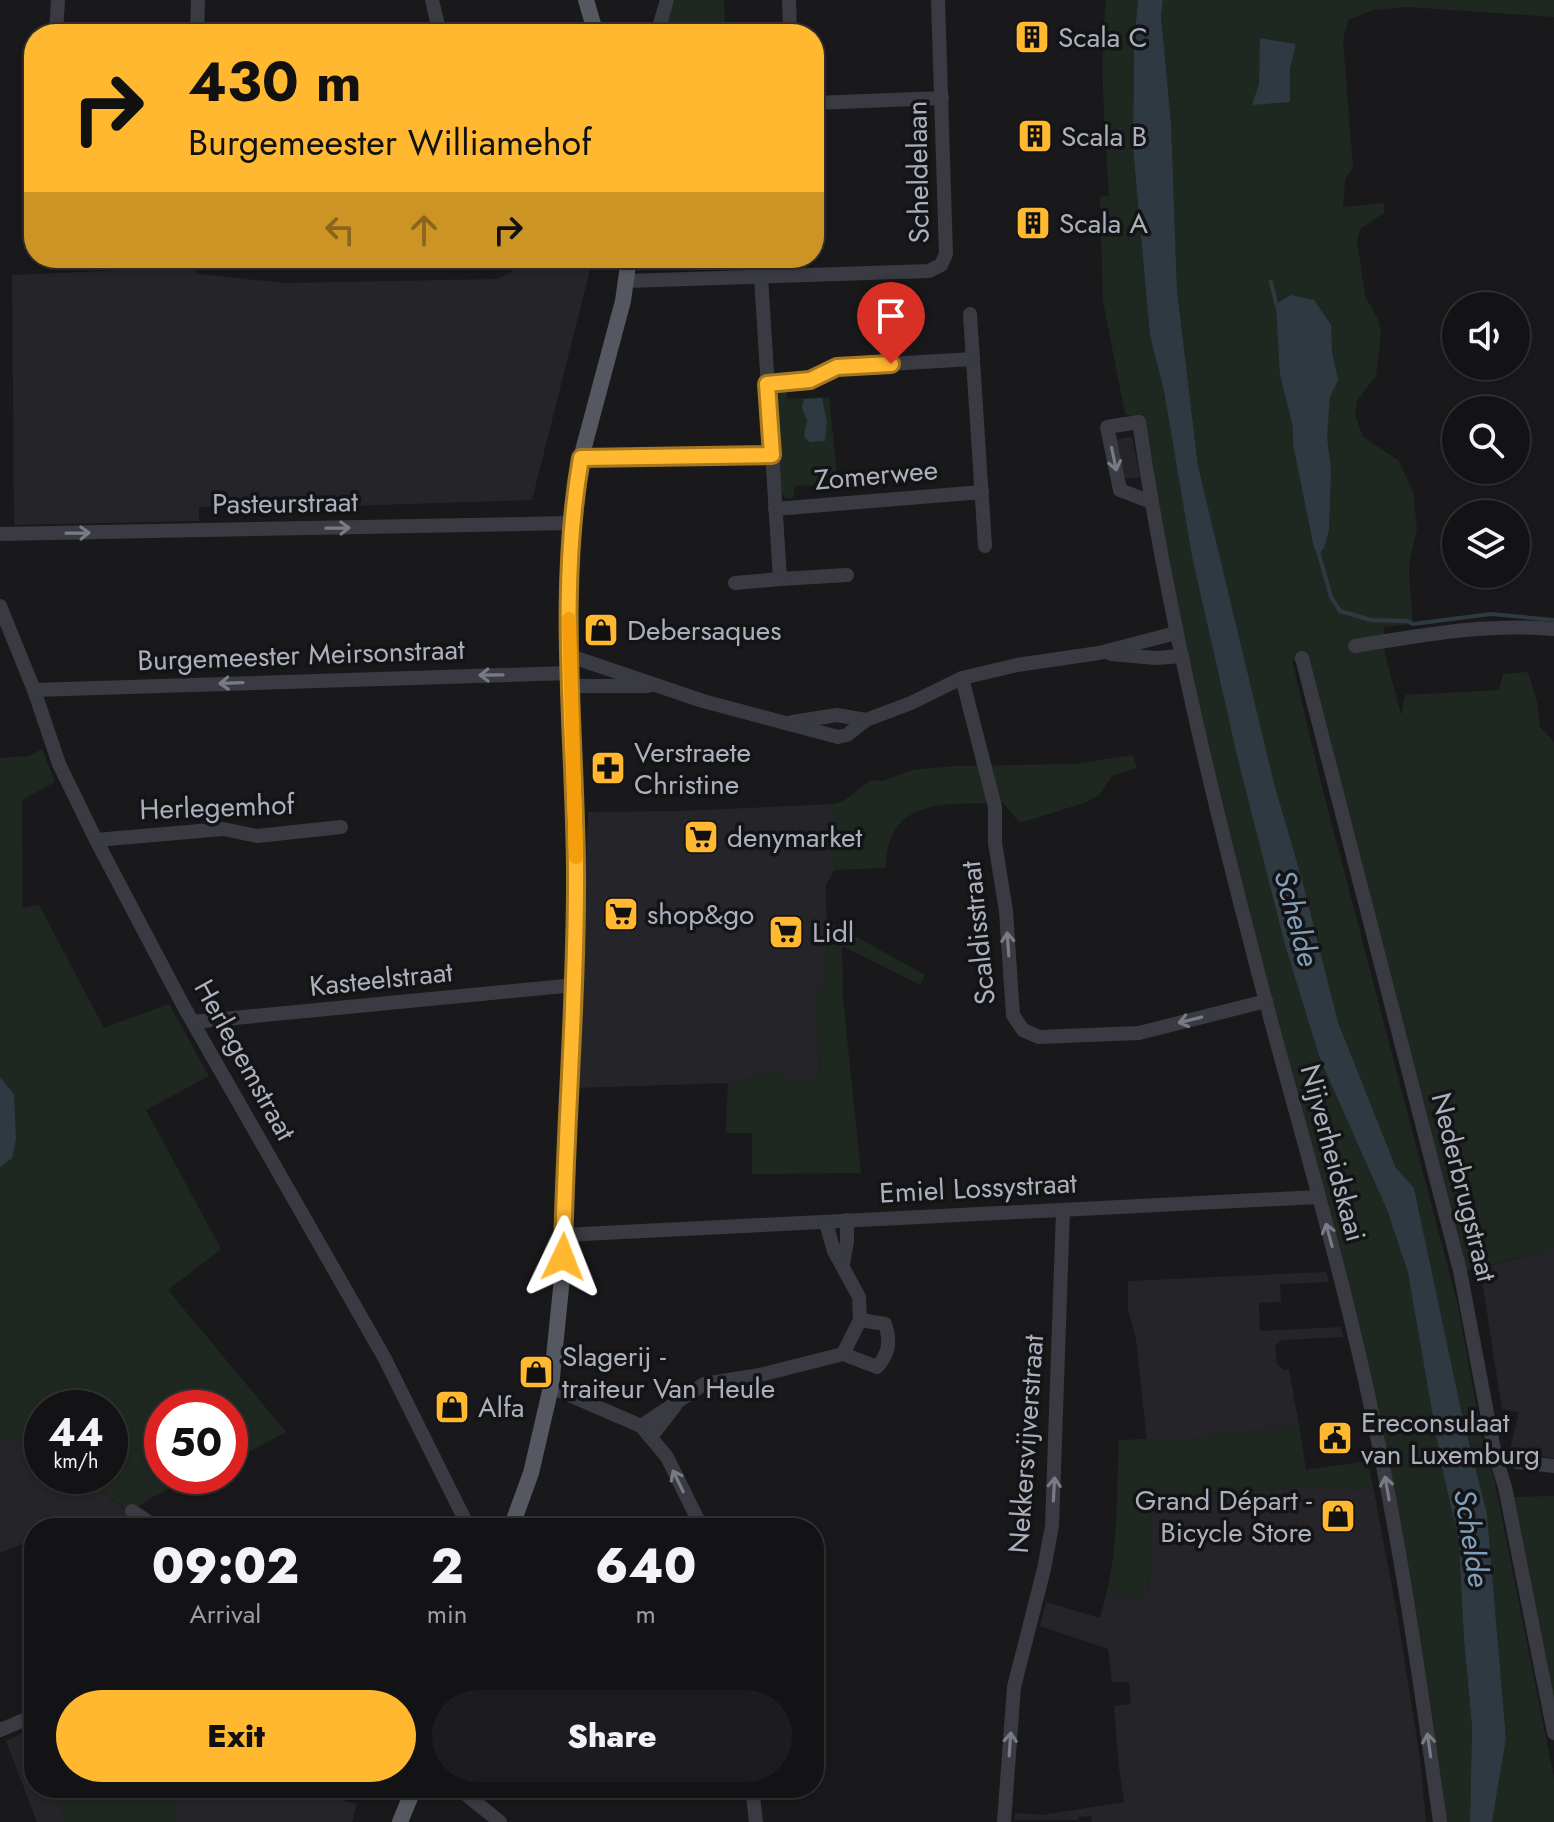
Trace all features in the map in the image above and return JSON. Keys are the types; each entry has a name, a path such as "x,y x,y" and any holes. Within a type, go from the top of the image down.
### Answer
{"main road":[{"path":"586,0 593,24"},
{"path":"515,1518 531,1473 551,1387 558,1339 575,985 571,523 581,458 628,268"},
{"path":"400,1822 410,1798"}],"street":[{"path":"57,24 58,0"},
{"path":"197,24 198,0"},
{"path":"432,0 438,24"},
{"path":"660,24 667,0"},
{"path":"789,0 790,24"},
{"name":"Scheldelaan","path":"626,281 929,271 941,265 946,254 938,0"},
{"path":"824,103 942,98"},
{"path":"761,277 780,579"},
{"name":"Zomerwee","path":"970,314 985,546"},
{"path":"767,384 810,380 837,367 973,359"},
{"name":"Nijverheidskaai","path":"1151,502 1120,490 1107,427 1139,422 1176,633 1266,1001 1354,1331 1377,1433 1410,1610 1440,1822"},
{"path":"581,458 772,455"},
{"name":"Zomerwee","path":"775,509 982,492"},
{"name":"Pasteurstraat","path":"0,534 571,523"},
{"path":"735,583 847,575"},
{"name":"Herlegemstraat","path":"0,606 64,774 96,840 193,1022 384,1357 464,1518"},
{"path":"1355,646 1466,628 1512,625 1554,629"},
{"path":"570,656 703,701 838,737 847,735 866,720 911,703 962,678 1017,665 1099,653 1176,633"},
{"path":"1099,653 1156,658 1182,656"},
{"name":"Nederbrugstraat","path":"1302,658 1460,1271 1554,1733"},
{"name":"Scaldisstraat","path":"962,678 995,807 996,861 1006,911 1013,1015 1023,1030 1039,1037 1139,1033 1266,1001"},
{"name":"Burgemeester Meirsonstraat","path":"34,690 570,679 660,686"},
{"path":"787,723 837,715 866,720"},
{"name":"Herlegemhof","path":"96,840 223,829 257,836 341,827"},
{"name":"Kasteelstraat","path":"193,1022 575,985"},
{"name":"Emiel Lossystraat","path":"563,1235 1318,1197"},
{"name":"Nekkersvijverstraat","path":"1004,1822 1014,1687 1052,1526 1063,1210"},
{"path":"843,1263 847,1220"},
{"path":"826,1223 834,1251 859,1297 860,1320 843,1354"},
{"path":"646,1432 677,1402 704,1384 760,1375 843,1354 877,1367 886,1358 889,1336 885,1324 860,1320"},
{"path":"551,1387 646,1432 667,1457 697,1518"},
{"path":"1517,1462 1554,1466"},
{"path":"132,1511 143,1518"},
{"path":"0,1730 24,1720"},
{"path":"470,1798 500,1822"},
{"path":"753,1798 756,1822"}],"shaded area":[{"path":"675,0 724,0 725,24 666,24"},
{"path":"1106,0 1138,0 1134,43 1133,148 1150,336 1164,391 1192,557 1238,760 1285,945 1320,1059 1387,1210 1408,1273 1441,1463 1459,1542 1472,1727 1470,1822 1446,1822 1410,1576 1361,1332 1212,761 1175,591 1145,421 1125,414 1103,301 1100,197 1109,196 1103,73"},
{"path":"1163,0 1554,0 1554,17 1407,7 1373,10 1348,20 1343,40 1353,167 1345,180 1343,207 1384,203 1384,213 1360,229 1357,240 1365,296 1378,319 1381,333 1376,376 1357,401 1355,414 1363,437 1398,460 1413,491 1417,529 1409,577 1413,624 1384,627 1384,650 1401,715 1405,695 1499,690 1503,674 1528,672 1540,727 1554,742 1554,1249 1465,1271 1309,668 1292,660 1320,779 1458,1306 1485,1452 1494,1478 1554,1778 1554,1822 1492,1822 1506,1739 1487,1514 1463,1419 1414,1188 1396,1168 1338,1022 1274,783 1198,466 1177,290 1171,122 1161,16","holes":["1261,38 1296,44 1290,69 1290,101 1253,105 1259,84"]},
{"path":"190,268 199,274 285,283 498,279 517,268 590,268 532,500 286,508 286,504 199,507 199,521 14,525 12,275"},
{"path":"786,387 787,399 829,397 838,484 795,486 793,498 786,498 779,489 775,390"},
{"path":"1132,436 1140,477 1123,479 1116,440"},
{"path":"42,749 55,782 22,800 23,908 39,905 104,1028 169,1004 209,1076 146,1110 221,1249 168,1290 286,1432 248,1452 248,1390 144,1390 144,1494 160,1494 130,1514 106,1494 128,1494 128,1390 24,1390 24,1442 0,1435 0,758 28,756"},
{"path":"1133,755 1137,768 1112,776 1099,795 1087,802 1020,823 1003,803 962,803 925,809 909,816 897,828 889,845 886,868 834,870 834,804 842,802 871,780 883,781 912,770 1074,764"},
{"path":"834,804 834,870 826,885 827,987 817,988 820,1083 770,1073 728,1083 577,1088 588,812"},
{"path":"826,920 925,975 920,985 842,946 843,998 861,1173 752,1174 752,1133 726,1133 728,1083 770,1073 820,1082 817,988 827,987"},
{"path":"1554,1249 1554,1458 1509,1453 1519,1412 1502,1409 1480,1268"},
{"path":"1326,1272 1329,1282 1280,1284 1281,1302 1259,1303 1260,1331 1341,1327 1343,1337 1282,1340 1275,1346 1277,1364 1284,1370 1289,1369 1299,1425 1147,1441 1136,1339 1128,1309 1128,1281"},
{"path":"1299,1425 1306,1470 1367,1461 1373,1486 1348,1490 1346,1484 1152,1498 1148,1598 1106,1595 1115,1538 1119,1440 1204,1437"},
{"path":"0,1435 24,1442 24,1494 106,1494 134,1518 24,1518 24,1543 0,1553"},
{"path":"1347,1484 1349,1490 1373,1486 1420,1758 1426,1822 1092,1822 1091,1816 1078,1817 1078,1820 1014,1820 1015,1813 1042,1815 1124,1802 1114,1706 1131,1704 1129,1682 1112,1682 1108,1649 1040,1626 1046,1602 1100,1618 1106,1595 1148,1598 1152,1498"},
{"path":"1554,1496 1554,1698 1514,1497"},
{"path":"24,1732 24,1788 6,1741"},
{"path":"28,1798 56,1798 65,1822 37,1822"},
{"path":"56,1798 174,1798 175,1822 65,1822"},
{"path":"174,1798 334,1798 357,1804 352,1822 175,1822"}],"water":[{"name":"Schelde","path":"1138,0 1163,0 1161,16 1171,122 1177,290 1198,466 1274,783 1338,1022 1396,1168 1414,1188 1463,1419 1487,1514 1506,1739 1492,1822 1470,1822 1472,1727 1459,1542 1441,1463 1408,1273 1387,1210 1320,1059 1285,945 1238,760 1192,557 1164,391 1150,336 1133,148 1134,43"},
{"path":"1260,38 1296,44 1290,69 1290,102 1252,105 1259,84"},
{"path":"1291,295 1314,300 1331,325 1332,352 1338,380 1330,397 1327,436 1331,471 1329,530 1324,548 1318,555 1314,548 1293,444 1293,427 1280,375 1276,304"},
{"path":"822,398 827,422 825,441 810,442 804,437 807,420 802,408 804,399"},
{"path":"0,1077 14,1094 16,1139 12,1158 0,1167"}],"waterway":[{"path":"1271,282 1277,307"},
{"path":"1318,551 1331,597 1340,611 1371,620 1407,621 1413,624 1491,614 1554,620"}],"slow traffic":[{"path":"569,619 576,857"}],"place":[{"name":"Scala C","path":"1032,37"},
{"name":"Scala B","path":"1035,136"},
{"name":"Scala A","path":"1033,223"},
{"name":"Debersaques","path":"601,630"},
{"name":"Verstraete Christine","path":"608,768"},
{"name":"denymarket","path":"701,837"},
{"name":"shop&go","path":"621,914"},
{"name":"Lidl","path":"786,932"},
{"name":"Slagerij - traiteur Van Heule","path":"536,1372"},
{"name":"Alfa","path":"452,1407"},
{"name":"Ereconsulaat van Luxemburg","path":"1335,1438"},
{"name":"Grand Départ - Bicycle Store","path":"1338,1516"}],"route":[{"path":"563,1257 575,985 576,871 568,565 581,458 772,455 767,384 810,380 837,367 891,364"}]}
